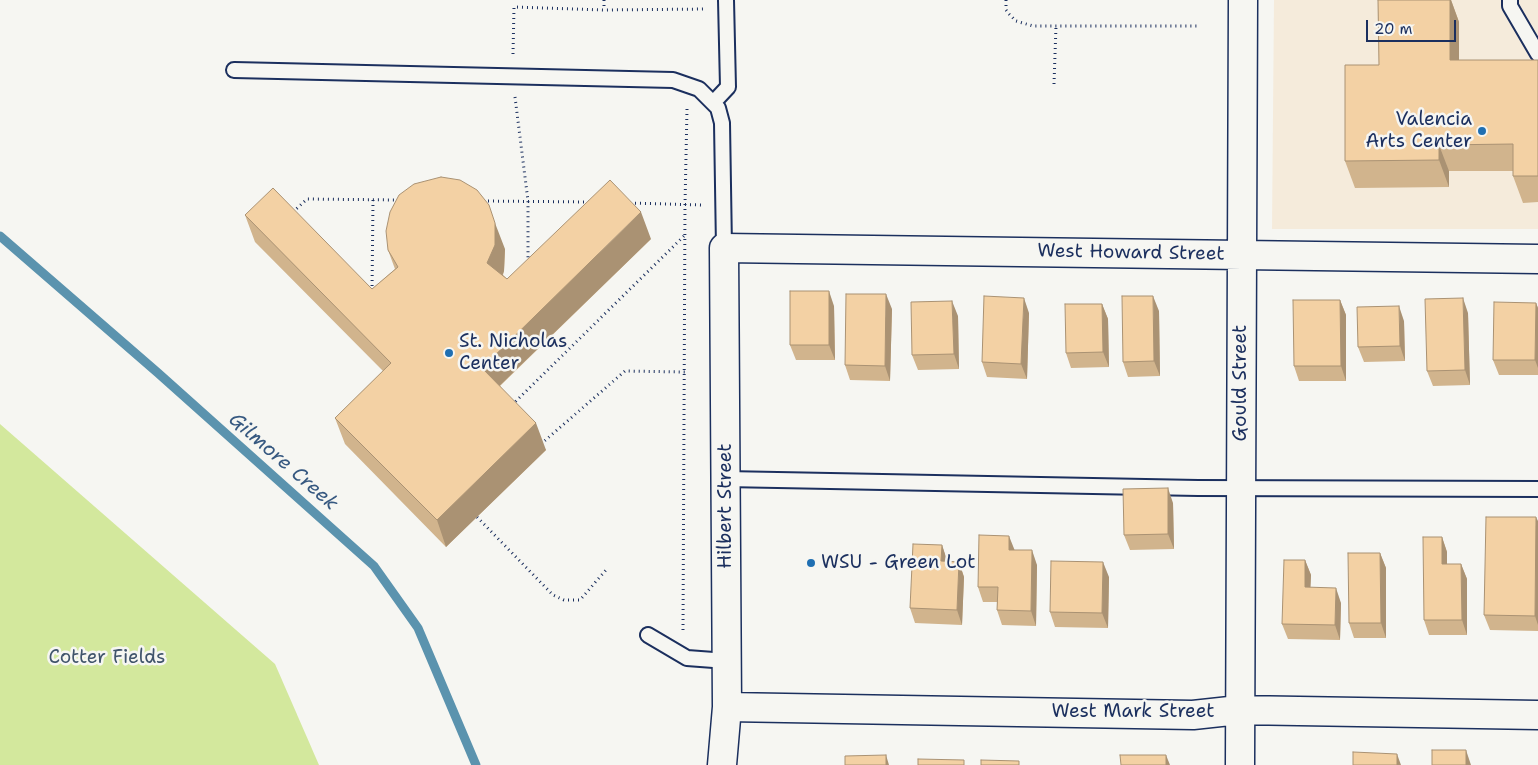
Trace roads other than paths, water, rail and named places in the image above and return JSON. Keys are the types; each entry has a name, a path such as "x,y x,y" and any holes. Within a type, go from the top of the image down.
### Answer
{"street":[{"name":"Gould Street","path":"1240,765 1239,710 1242,668 1241,254 1243,0"},
{"name":"West Howard Street","path":"724,248 1538,259"},
{"name":"Hilbert Street","path":"722,765 727,707 724,248"},
{"name":"West Mark Street","path":"727,707 1193,715 1239,710 1538,715"}],"lane":[{"path":"713,103 728,87 726,0"},
{"path":"1510,0 1510,6 1538,54"},
{"path":"234,70 673,80 699,89 718,108 722,123 724,248"},
{"path":"725,479 1242,488 1538,489"},
{"path":"648,635 687,658 727,661"}],"waterway":[{"name":"Gilmore Creek","path":"0,236 158,373 374,566 418,628 476,765"}],"place":[{"name":"Valencia Arts Center","path":"1482,131"},
{"name":"St. Nicholas Center","path":"449,353"},
{"name":"WSU - Green Lot","path":"811,563"}],"park label":[{"name":"Cotter Fields","path":"107,658"}]}
